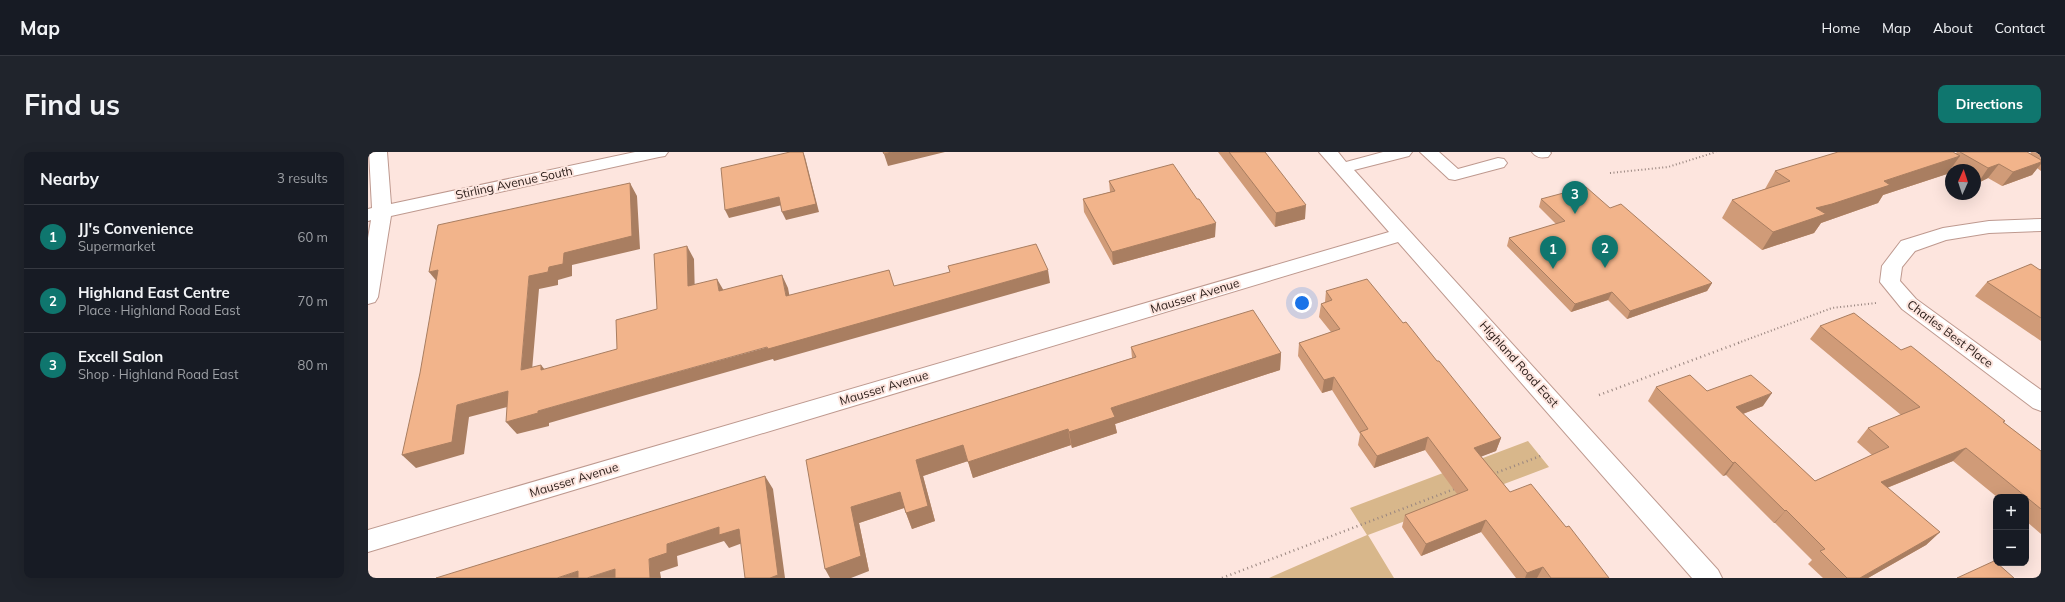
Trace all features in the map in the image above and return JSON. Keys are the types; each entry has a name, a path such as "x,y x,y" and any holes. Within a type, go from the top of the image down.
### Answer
{"street":[{"path":"368,298 378,152"},
{"name":"Stirling Avenue South","path":"375,213 659,152"},
{"name":"Highland Road East","path":"1328,152 1401,235 1558,407 1709,578"},
{"path":"1343,168 1403,152"},
{"path":"1429,152 1455,175 1498,163"},
{"name":"Charles Best Place","path":"2041,225 1988,228 1943,234 1908,246 1892,266 1890,282 1909,304 2041,402"},
{"name":"Mausser Avenue","path":"368,542 1401,235"}],"path":[{"path":"1610,173 1668,167 1716,152"},
{"path":"1599,396 1832,308 1865,303 1909,304"},
{"path":"1492,475 1543,455"},
{"path":"1222,578 1463,486"}],"shaded area":[{"path":"1528,441 1549,467 1368,535 1394,578 1269,578 1367,535 1350,508"}],"building":[{"path":"790,152 803,152 816,204 782,212 779,197 725,210 721,168"},
{"path":"1229,152 1265,152 1306,205 1276,213"},
{"path":"1838,152 1953,152 1960,156 1884,181 1890,185 1816,208 1826,214 1773,232 1732,200 1790,181 1775,171"},
{"path":"1960,152 2027,152 2041,160 2041,162 2013,172 1999,164 1988,168"},
{"path":"1173,164 1197,199 1199,199 1216,223 1112,252 1083,199 1115,191 1109,181"},
{"path":"630,183 632,236 564,253 563,264 549,267 548,272 529,276 521,370 541,365 541,370 617,349 616,320 657,309 654,254 687,246 688,286 717,279 719,291 782,275 786,296 889,270 894,286 950,272 948,266 1036,244 1048,270 768,349 767,347 630,385 538,411 538,413 506,422 508,391 457,405 452,442 402,455 420,373 438,270 429,272 438,225"},
{"path":"1586,187 1610,208 1621,204 1712,283 1630,311 1612,292 1575,304 1509,238 1565,221 1541,199"},
{"path":"2031,264 2040,270 2041,269 2041,318 1987,282"},
{"path":"1367,279 1403,323 1406,322 1437,361 1439,361 1501,438 1474,448 1510,492 1531,484 1566,527 1569,526 1609,578 1551,578 1543,567 1527,573 1486,520 1426,544 1405,515 1468,490 1428,437 1377,456 1360,432 1368,429 1334,377 1324,380 1299,343 1340,329 1321,304 1332,300 1326,291"},
{"path":"1253,310 1281,353 1111,408 1115,417 1069,432 1068,429 968,462 963,445 916,460 928,506 906,513 900,492 851,507 861,556 825,569 806,460 1136,357 1131,347"},
{"path":"1854,313 1901,350 1911,346 2005,421 2003,422 2041,451 2041,509 2029,499 2029,494 2023,494 1966,448 1881,482 1940,532 1860,578 1847,578 1820,551 1825,549 1786,510 1785,511 1735,462 1733,463 1656,387 1690,375 1707,391 1751,375 1772,393 1736,407 1815,481 1889,447 1868,428 1920,407 1820,326"},
{"path":"765,476 778,575 770,578 745,578 739,529 719,535 719,527 667,544 667,553 649,559 650,578 615,578 615,569 587,578 578,578 578,571 557,578 436,578"},
{"path":"1993,561 1993,566 2000,566 2014,578 1957,578"}],"place":[{"name":"Excell Salon","path":"1575,214"},
{"name":"Highland East Centre","path":"1605,268"},
{"name":"JJ's Convenience","path":"1553,269"}]}
